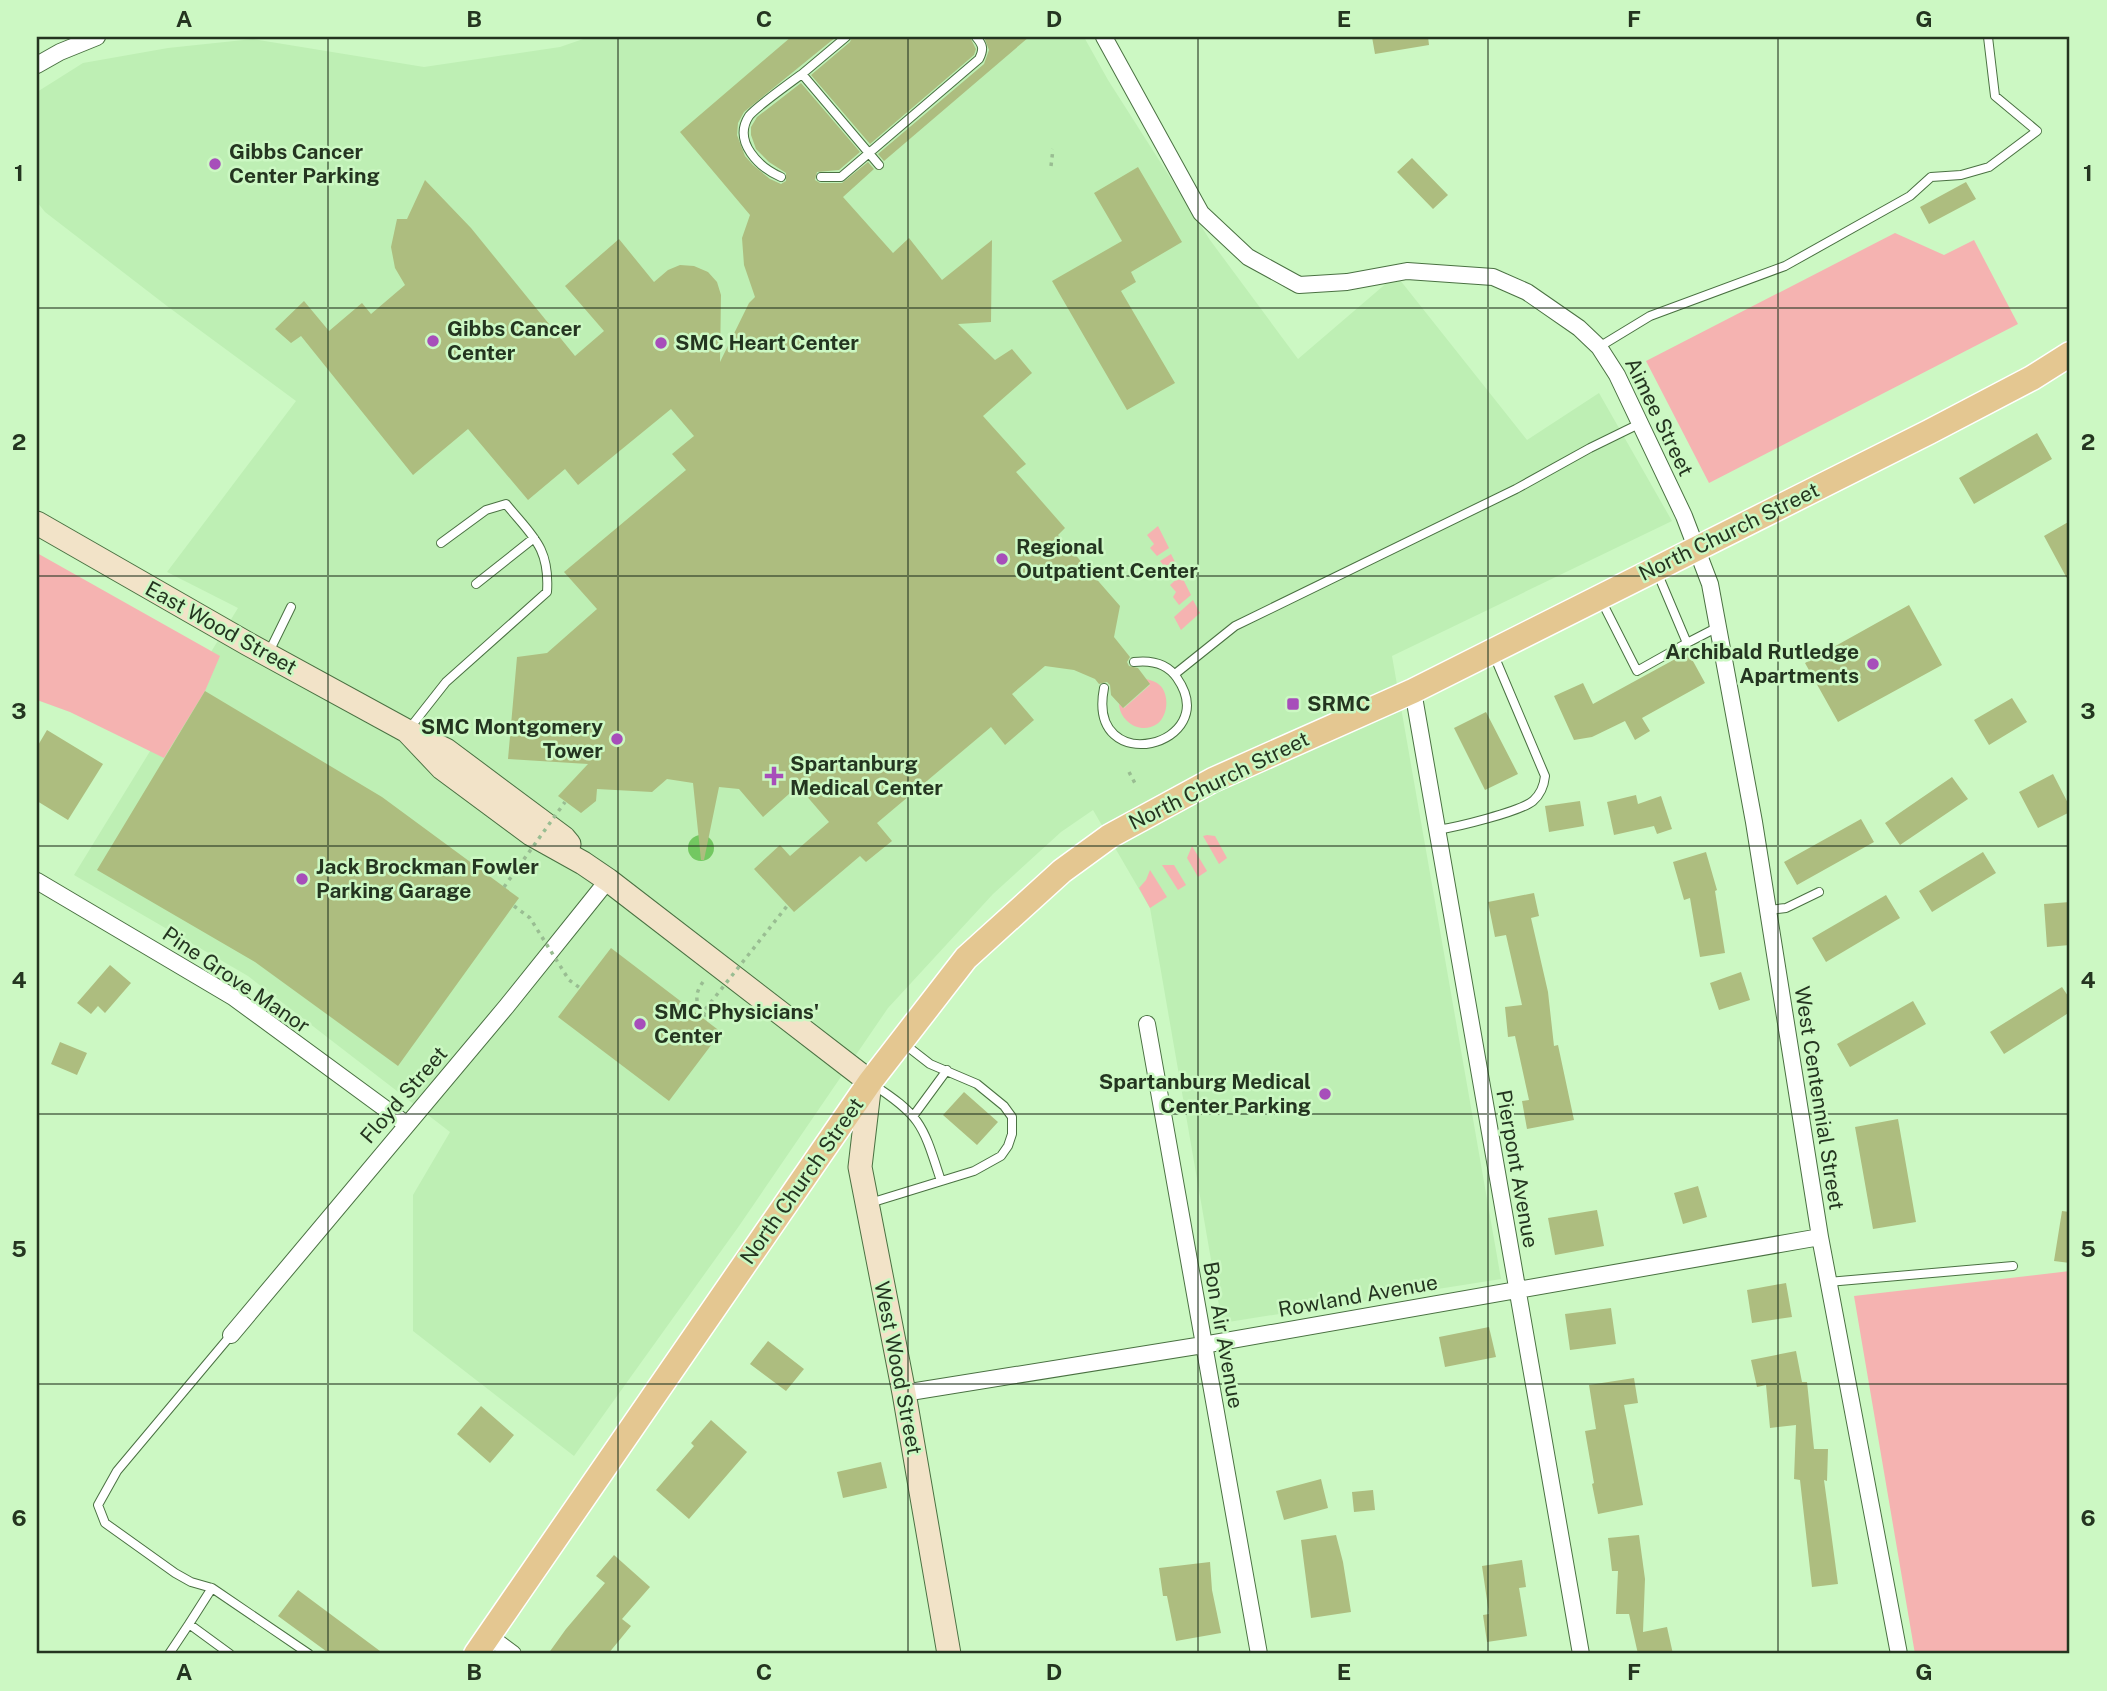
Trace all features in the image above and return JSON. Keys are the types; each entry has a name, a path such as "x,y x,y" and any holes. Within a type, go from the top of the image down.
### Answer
{"main road":[{"name":"North Church Street","path":"483,1645 870,1082 966,958 1062,871 1110,836 1213,780 1413,691 1929,432 2032,378 2070,354"}],"street":[{"path":"37,65 97,37"},
{"name":"Aimee Street","path":"1104,37 1201,213 1248,257 1299,285 1347,282 1407,271 1493,277 1527,292 1579,328 1599,348 1617,375 1684,516 1696,548"},
{"name":"East Wood Street","path":"37,523 407,731 442,768 531,834 608,880 870,1082"},
{"name":"West Centennial Street","path":"1696,548 1710,584 1754,822 1820,1237 1899,1654"},
{"name":"Pierpont Avenue","path":"1413,691 1581,1654"},
{"name":"Floyd Street","path":"231,1335 608,880"},
{"name":"Pine Grove Manor","path":"37,881 233,997 405,1124"},
{"name":"Bon Air Avenue","path":"1147,1024 1259,1654"},
{"name":"West Wood Street","path":"870,1082 860,1159 949,1654"},
{"name":"Rowland Avenue","path":"904,1394 1203,1345 1820,1237"},
{"path":"483,1645 513,1654"}],"lane":[{"path":"781,177 766,170 746,147 745,131 749,116 846,37"},
{"path":"821,177 841,177 979,59 983,52 982,44 976,37"},
{"path":"1599,348 1650,316 1785,266 1910,196 1931,177 1961,175 1989,167 2037,131 1994,96 1988,37"},
{"path":"802,74 879,165"},
{"path":"1175,674 1235,626 1516,489 1639,424"},
{"path":"407,731 446,682 547,592 548,572 543,550 506,504 486,510 441,543"},
{"path":"476,584 534,538"},
{"path":"1656,569 1687,643"},
{"path":"1599,597 1637,671 1718,627"},
{"path":"268,655 291,607"},
{"path":"1437,831 1525,806 1541,793 1545,776 1492,650"},
{"path":"1104,688 1101,702 1103,715 1109,727 1119,737 1138,745 1158,743 1170,736 1180,726 1185,713 1186,699 1182,686 1175,674 1156,663 1134,662"},
{"path":"1768,910 1786,908 1819,892"},
{"path":"867,1204 974,1171 1001,1156 1012,1134 1013,1124 1009,1111 977,1084 930,1064 900,1042"},
{"path":"914,1115 947,1070"},
{"path":"870,1082 902,1103 914,1115 924,1132 941,1181"},
{"path":"1828,1282 2013,1266"},
{"path":"231,1335 117,1471 97,1505 104,1523 175,1573 191,1582 212,1588 309,1654"},
{"path":"169,1654 212,1588"},
{"path":"189,1624 230,1654"}],"path":[{"path":"1051,166 1053,149"},
{"path":"1129,772 1137,788"},
{"path":"504,887 565,802"},
{"path":"700,1016 787,905"},
{"path":"514,906 530,918 569,980 580,988"},
{"path":"703,982 696,993 698,1007 705,1015 722,1013 731,1003"}],"shaded area":[{"name":"Spartanburg Medical Center","path":"589,37 1084,37 1108,80 1210,240 1298,359 1396,275 1527,440 1599,393 1672,521 1392,656 1501,1279 1222,1323 1150,908 1093,810 1061,832 993,894 888,1008 739,1226 574,1456 413,1331 413,1195 450,1132 248,976 74,875 238,608 167,572 296,401 45,212 37,202 37,92 83,63 168,48 253,39 424,67 560,47"},
{"path":"1895,233 1944,255 1974,240 2018,324 1709,483 1646,361"},
{"path":"1158,526 1169,548 1157,556 1150,548 1154,544 1147,535"},
{"path":"37,553 220,656 205,691 164,758 70,712 37,700"},
{"path":"1171,554 1179,570 1168,580 1161,572 1165,567 1160,561"},
{"path":"1181,575 1191,595 1179,605 1173,597 1176,592 1170,585"},
{"path":"1193,600 1200,613 1181,630 1174,617"},
{"path":"1146,679 1161,687 1166,697 1166,709 1157,724 1144,728 1127,721 1119,704 1124,708 1150,685"},
{"path":"701,835 710,839 714,848 710,857 701,861 692,857 688,848 692,839"},
{"path":"1203,836 1215,836 1227,858 1219,864"},
{"path":"1192,846 1207,871 1198,877 1187,858"},
{"path":"1162,865 1174,865 1186,885 1178,890"},
{"path":"1150,870 1167,897 1150,908 1139,888"},
{"path":"2070,1271 2070,1654 1915,1654 1854,1296"}],"building":[{"path":"791,37 836,37 744,112 738,123 737,135 745,156 770,179 781,184 786,181 786,173 756,149 751,127 757,117 801,83 860,152 839,170 817,172 815,180 820,183 842,183 868,162 874,169 843,197 893,253 909,238 942,280 992,240 991,322 958,324 995,360 1012,349 1032,373 983,416 1026,464 1016,472 1065,528 1058,535 1120,606 1114,637 1130,657 1127,662 1129,666 1138,668 1150,684 1123,708 1111,695 1107,682 1099,684 1095,679 1074,670 1045,666 1012,694 1034,720 1005,745 991,727 877,823 892,841 866,862 860,856 794,912 754,869 780,845 790,856 829,822 798,786 763,817 739,789 719,787 704,860 701,860 693,783 667,779 652,792 597,789 596,801 581,813 558,796 588,764 508,759 517,657 547,653 597,609 564,572 686,470 672,454 694,436 671,409 578,485 565,469 528,500 468,429 413,475 301,336 291,343 275,329 304,301 329,331 362,303 371,314 405,285 395,268 391,247 397,219 407,219 425,180 471,228 575,356 604,331 565,286 619,239 654,282 668,270 680,265 694,266 708,272 717,282 721,295 720,362 749,303 755,297 744,265 742,238 750,215 680,132"},
{"path":"852,37 970,37 976,49 974,55 870,144 811,75 850,42"},
{"path":"984,37 1029,37 884,161 878,154 984,64 989,50"},
{"path":"1372,37 1428,37 1429,45 1375,54"},
{"path":"1412,158 1448,195 1433,209 1397,172"},
{"path":"1138,167 1182,242 1131,272 1136,282 1121,291 1175,383 1127,410 1052,281 1122,241 1094,193"},
{"path":"1966,182 1976,199 1929,224 1920,207"},
{"path":"2037,433 2052,459 1974,504 1959,478"},
{"path":"2070,521 2070,584 2044,536"},
{"name":"Archibald Rutledge Apartments","path":"1909,605 1942,665 1838,722 1805,663"},
{"path":"1688,652 1705,683 1642,718 1650,731 1635,740 1625,721 1592,737 1574,740 1554,696 1583,683 1593,704"},
{"name":"Jack Brockman Fowler Parking Garage","path":"205,691 382,797 519,898 398,1066 255,962 97,870"},
{"path":"2012,698 2027,722 1989,745 1974,720"},
{"path":"1486,712 1518,774 1485,790 1454,728"},
{"path":"47,730 103,764 68,820 37,801 37,747"},
{"path":"2053,774 2070,812 2038,828 2019,792"},
{"path":"1952,777 1968,799 1900,845 1885,823"},
{"path":"1636,795 1638,804 1661,796 1672,829 1657,834 1654,826 1614,835 1607,802"},
{"path":"1580,801 1584,826 1549,832 1545,806"},
{"path":"1861,819 1874,842 1797,885 1784,862"},
{"path":"1706,852 1717,890 1715,891 1725,953 1700,957 1690,898 1684,900 1673,862"},
{"path":"1983,852 1996,873 1932,912 1919,891"},
{"path":"1534,893 1539,916 1531,918 1548,992 1554,1046 1558,1045 1574,1120 1527,1129 1522,1101 1529,1100 1515,1036 1508,1037 1505,1007 1522,1005 1506,935 1495,937 1488,902"},
{"path":"1886,895 1900,918 1826,962 1812,938"},
{"path":"2070,902 2070,945 2047,947 2044,904"},
{"name":"SMC Physicians' Center","path":"611,948 721,1032 669,1101 558,1017"},
{"path":"110,965 131,983 105,1013 98,1006 91,1014 77,1003"},
{"path":"1741,972 1750,1000 1719,1010 1710,983"},
{"path":"2062,987 2070,999 2070,1012 2004,1054 1990,1032"},
{"path":"1913,1001 1926,1024 1850,1067 1837,1044"},
{"path":"60,1042 87,1053 77,1075 51,1064"},
{"path":"964,1092 998,1122 977,1145 943,1115"},
{"path":"1898,1119 1916,1222 1873,1229 1855,1127"},
{"path":"1698,1186 1707,1217 1683,1224 1674,1193"},
{"path":"1597,1210 1604,1246 1555,1255 1548,1218"},
{"path":"2062,1211 2070,1212 2070,1263 2054,1261"},
{"path":"1786,1283 1792,1317 1752,1323 1747,1290"},
{"path":"1611,1308 1616,1344 1570,1350 1565,1314"},
{"path":"1489,1327 1496,1357 1445,1367 1439,1337"},
{"path":"768,1341 804,1369 786,1391 750,1364"},
{"path":"1796,1351 1802,1382 1807,1382 1814,1449 1828,1449 1827,1481 1824,1480 1838,1584 1812,1587 1800,1480 1794,1479 1796,1425 1770,1428 1766,1385 1757,1387 1751,1360"},
{"path":"1634,1378 1638,1403 1624,1405 1643,1505 1598,1514 1585,1431 1596,1429 1589,1385"},
{"path":"481,1406 514,1435 490,1463 457,1434"},
{"path":"711,1420 747,1452 689,1519 656,1490 694,1446 691,1443"},
{"path":"881,1462 887,1488 843,1498 837,1472"},
{"path":"1321,1479 1328,1508 1284,1520 1276,1491"},
{"path":"1373,1490 1375,1510 1354,1512 1352,1492"},
{"path":"1336,1535 1351,1612 1311,1618 1301,1540"},
{"path":"1639,1535 1645,1579 1643,1632 1667,1627 1673,1654 1638,1654 1629,1614 1616,1614 1618,1571 1612,1571 1608,1538"},
{"path":"614,1555 650,1587 622,1619 631,1626 608,1654 548,1654 605,1583 596,1576"},
{"path":"1522,1560 1526,1587 1519,1588 1527,1636 1487,1642 1483,1615 1489,1614 1482,1566"},
{"path":"1210,1562 1212,1590 1221,1633 1176,1641 1167,1596 1163,1596 1159,1568"},
{"path":"298,1590 384,1654 330,1654 278,1616"}],"place":[{"name":"Gibbs Cancer Center Parking","path":"215,164"},
{"name":"Gibbs Cancer Center","path":"433,341"},
{"name":"SMC Heart Center","path":"661,343"},
{"name":"Regional Outpatient Center","path":"1002,559"},
{"name":"Archibald Rutledge Apartments","path":"1873,664"},
{"name":"SRMC","path":"1293,704"},
{"name":"SMC Montgomery Tower","path":"617,739"},
{"name":"Spartanburg Medical Center","path":"774,776"},
{"name":"Jack Brockman Fowler Parking Garage","path":"302,879"},
{"name":"SMC Physicians' Center","path":"640,1024"},
{"name":"Spartanburg Medical Center Parking","path":"1325,1094"}]}
